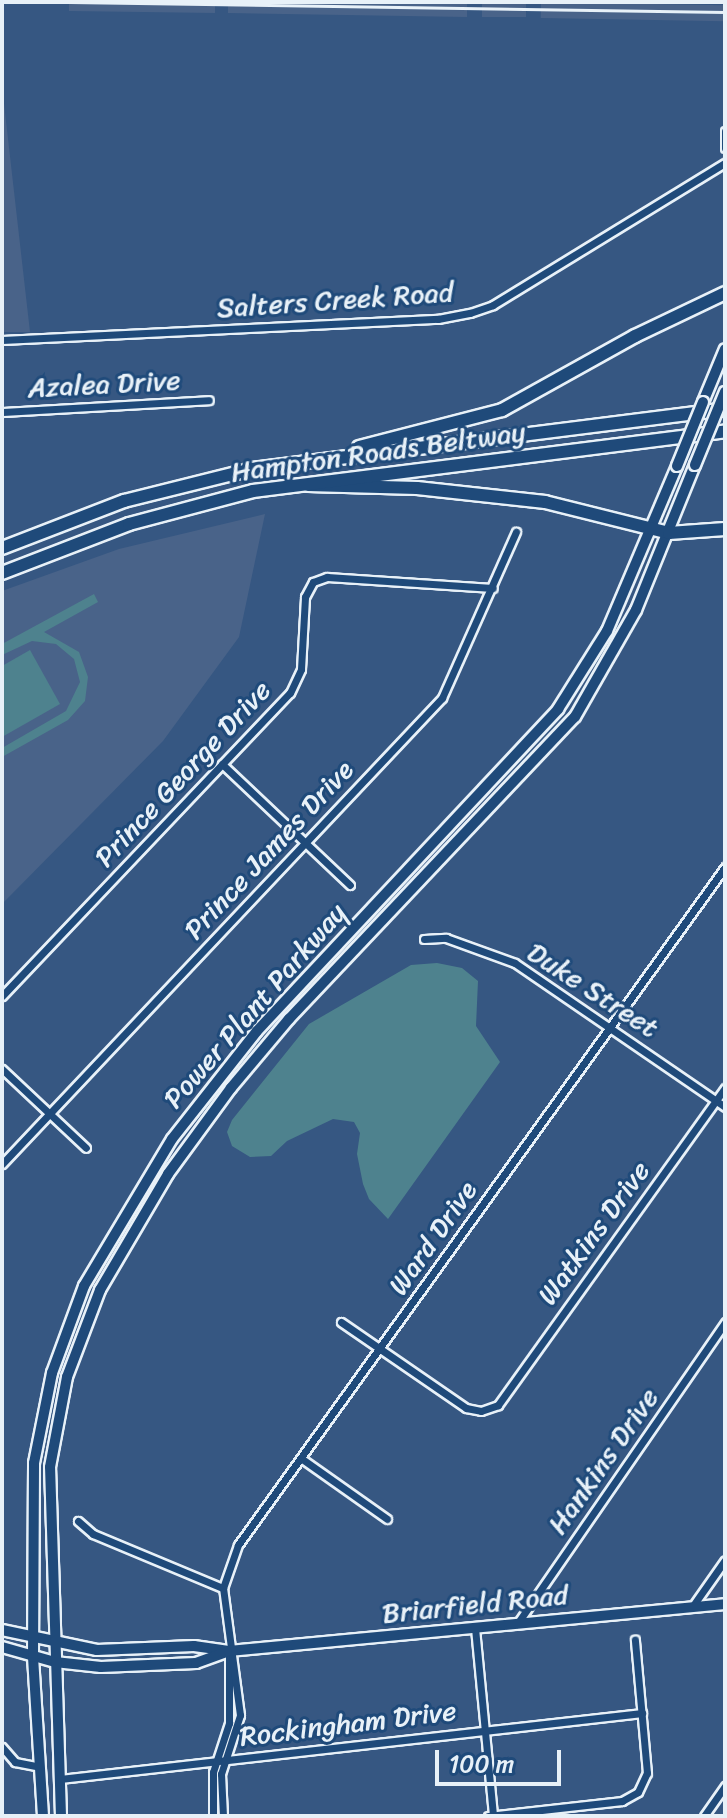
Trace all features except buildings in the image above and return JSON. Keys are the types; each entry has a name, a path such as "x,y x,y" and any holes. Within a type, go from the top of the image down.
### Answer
{"highway":[{"path":"341,454 502,410 725,293"},
{"path":"705,303 725,302"},
{"name":"Hampton Roads Beltway","path":"2,548 161,490 341,454 725,409"},
{"name":"Hampton Roads Beltway","path":"2,573 129,524 297,482 725,431"},
{"path":"297,482 323,488 417,488 545,502 669,533 725,529"}],"main road":[{"name":"Power Plant Parkway","path":"43,1816 33,1657 32,1494 44,1402 72,1314 113,1232 172,1139 257,1031 558,709 607,631 725,349"},
{"name":"Power Plant Parkway","path":"61,1816 48,1498 52,1451 77,1347 112,1265 193,1137 289,1019 575,717 623,638 725,392"},
{"name":"Briarfield Road","path":"2,1630 55,1645 229,1651 725,1604"},
{"name":"Briarfield Road","path":"2,1647 55,1662 147,1667 196,1663 229,1651"}],"street":[{"path":"725,131 725,148"},
{"name":"Salters Creek Road","path":"2,340 438,319 470,313 493,305 725,163"},
{"name":"Azalea Drive","path":"2,412 209,400"},
{"name":"Prince James Drive","path":"2,1164 449,690 516,532"},
{"name":"Prince George Drive","path":"2,996 294,687 301,669 305,597 313,582 327,577 493,588"},
{"path":"222,764 350,885"},
{"name":"Ward Drive","path":"229,1651 223,1588 238,1545 725,867"},
{"name":"Duke Street","path":"424,939 446,938 515,963 725,1107"},
{"path":"2,1069 86,1148"},
{"name":"Watkins Drive","path":"382,1348 466,1408 481,1411 498,1405 725,1088"},
{"path":"341,1322 382,1348"},
{"name":"Hankins Drive","path":"517,1624 725,1322"},
{"path":"302,1459 387,1519"},
{"path":"78,1521 93,1534 223,1588"},
{"path":"692,1607 725,1560"},
{"path":"475,1628 492,1816 631,1799 647,1773 635,1640"},
{"path":"223,1816 220,1784 240,1715 229,1651"},
{"path":"213,1816 217,1761 229,1723 229,1651"},
{"name":"Rockingham Drive","path":"60,1779 642,1713"},
{"path":"2,1747 15,1762 40,1767"},
{"path":"704,1816 725,1786"}],"shaded area":[{"path":"69,2 215,2 215,13 69,11"},
{"path":"228,2 467,2 467,17 228,13"},
{"path":"482,2 526,2 526,17 482,17"},
{"path":"541,2 725,5 725,21 541,18"},
{"path":"2,86 30,332 2,332"},
{"path":"265,514 239,637 163,741 2,904 2,591 119,549"}],"green space":[{"path":"94,594 98,602 44,632 79,652 88,677 85,701 68,720 2,757 2,748 66,711 80,682 74,659 56,644 32,641 2,655 2,644"},
{"path":"30,650 60,704 2,737 2,666"},
{"path":"437,963 462,968 478,981 476,1026 500,1062 388,1219 369,1199 363,1184 357,1154 360,1133 354,1122 333,1119 287,1141 271,1156 250,1157 232,1146 227,1132 232,1120 309,1024 411,965"}],"railway":[{"path":"70,2 725,12"}]}
